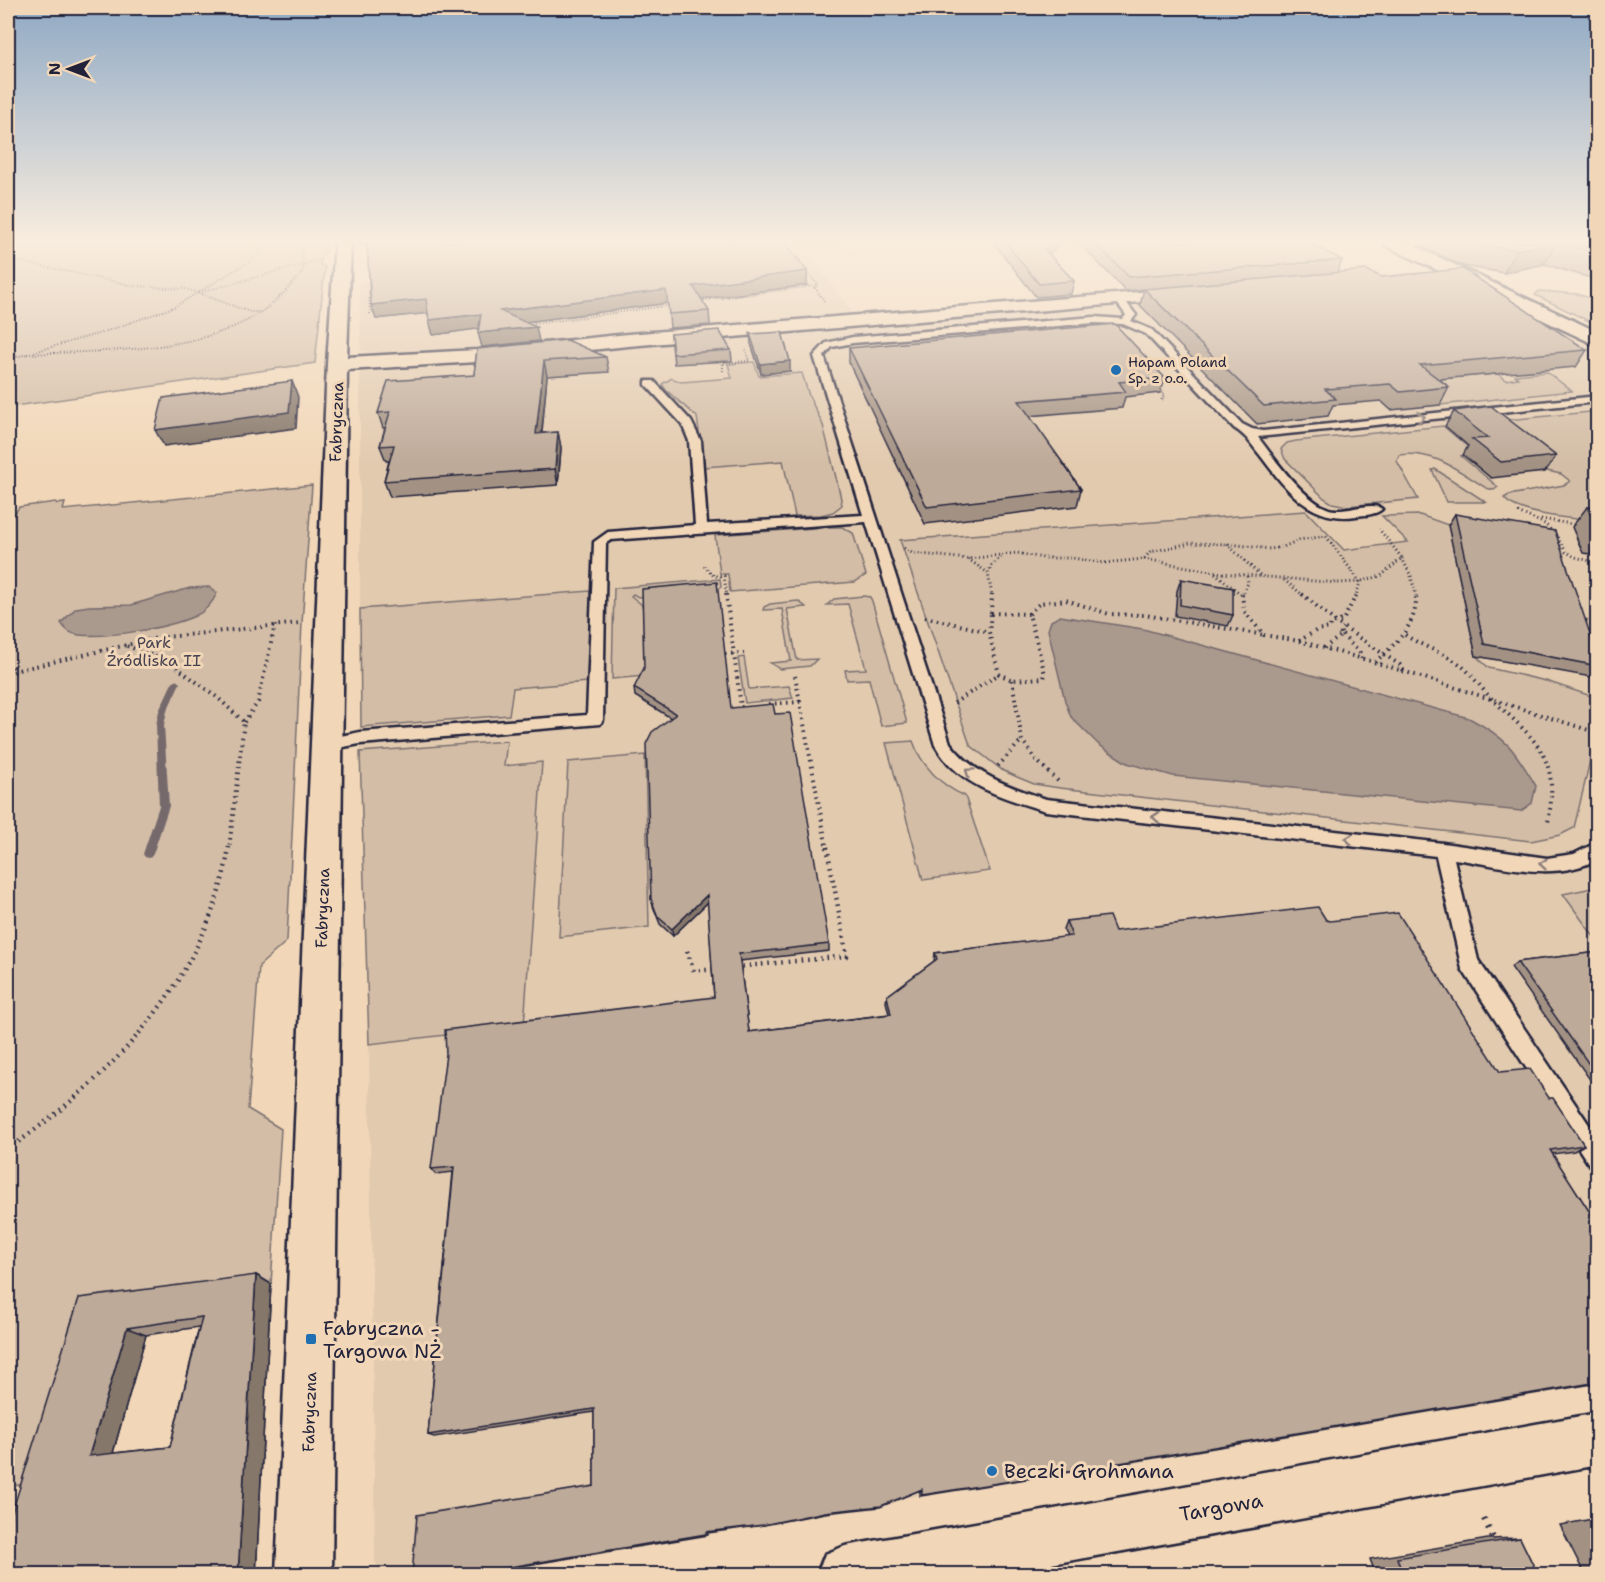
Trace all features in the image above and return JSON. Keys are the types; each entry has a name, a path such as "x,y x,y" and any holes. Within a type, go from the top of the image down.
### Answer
{"street":[{"name":"Fabryczna","path":"304,1575 339,316"},
{"path":"337,364 477,356 915,316"},
{"path":"1547,316 1598,340"},
{"name":"Targowa","path":"845,1575 1598,1439"}],"lane":[{"path":"1125,322 1130,316"},
{"path":"1598,399 1268,434 1250,432 1238,426 1149,332 1125,322 1094,320 838,342 825,347 819,356 943,745 952,760 984,783 1046,805 1443,850 1547,865 1562,864 1591,855 1598,849"},
{"path":"650,383 691,429 701,528"},
{"path":"1250,432 1264,454 1312,506 1332,513 1376,509"},
{"path":"327,744 360,738 595,720 600,542 608,536 872,518"},
{"path":"1443,850 1469,963 1598,1158"}],"path":[{"path":"8,359 152,316"},
{"path":"27,354 100,350 191,338 229,328 253,316"},
{"path":"525,324 598,316"},
{"path":"835,316 840,322"},
{"path":"1157,385 1164,393 1162,400"},
{"path":"1361,511 1393,544 1402,558 1414,580 1418,604 1413,621 1405,635 1374,662"},
{"path":"1518,512 1537,519 1587,526"},
{"path":"1537,519 1556,535 1566,552 1585,561 1598,563"},
{"path":"1144,559 1150,552 1190,543 1270,549 1283,547 1299,540 1326,536 1360,582"},
{"path":"1227,544 1261,577"},
{"path":"897,548 908,549 912,553 968,559 1017,553 1043,558 1072,558 1104,562 1144,559 1170,566 1215,573 1360,582 1378,577 1402,558"},
{"path":"988,573 1003,555"},
{"path":"968,559 988,573 992,590 992,613 988,632 999,674"},
{"path":"704,566 714,576 724,576 741,707 753,706"},
{"path":"1215,573 1242,595"},
{"path":"1247,576 1249,579 1242,595 1244,611 1264,635"},
{"path":"1284,579 1336,623 1360,653 1362,659"},
{"path":"1330,628 1331,623 1343,620 1357,594 1360,582"},
{"path":"992,613 1029,614 1040,603 1066,600 1109,614 1145,615 1299,641 1491,697 1598,733"},
{"path":"999,674 1012,680 1044,678 1045,674 1029,614"},
{"path":"920,616 988,632"},
{"path":"8,675 18,670 157,638 330,617"},
{"path":"1572,618 1598,622"},
{"path":"8,1149 100,1078 150,1018 198,945 213,910 225,872 244,722 258,702 275,625"},
{"path":"1299,641 1317,630 1330,628 1342,631 1400,665 1405,672"},
{"path":"1324,648 1342,631"},
{"path":"1405,635 1459,664 1531,734 1551,770 1551,811 1548,822"},
{"path":"127,646 171,663 218,698 244,722"},
{"path":"724,654 744,653"},
{"path":"8,663 18,670"},
{"path":"950,706 999,674"},
{"path":"687,951 694,971 847,956 795,676"},
{"path":"1012,680 1022,740 1036,760 1062,785 1064,793"},
{"path":"765,705 800,702"},
{"path":"994,771 1022,740"},
{"path":"1484,1519 1498,1547"}],"shaded area":[{"path":"360,316 865,317 502,349 386,356 386,354 361,351"},
{"path":"1008,316 1526,316 1597,350 1597,1383 444,1574 383,1574 375,1562 369,1044 360,752 360,373 424,364"},
{"path":"209,587 217,593 205,609 195,616 154,628 91,636 73,634 61,623 76,608 131,605 190,588"},
{"path":"1060,616 1143,629 1469,718 1492,732 1515,753 1536,786 1532,803 1521,811 1173,776 1127,763 1099,745 1071,717 1048,630 1051,621"}],"green space":[{"path":"8,316 320,316 315,363 8,407"},
{"path":"1578,316 1597,316 1597,325"},
{"path":"754,362 759,376 802,373 809,396 823,425 840,494 842,505 833,512 795,516 783,461 704,467 697,417 662,384 672,378 681,382 732,378 728,364"},
{"path":"1547,372 1572,391 1440,405 1411,382 1498,374 1506,380 1518,378 1515,375"},
{"path":"1590,412 1597,417 1597,521 1534,512 1511,504 1504,498 1509,495 1564,485 1570,481 1561,474 1547,471 1485,422"},
{"path":"1443,426 1475,453 1461,456 1498,487 1494,490 1486,488 1455,468 1434,458 1412,454 1399,455 1397,461 1418,499 1347,506 1332,503 1324,498 1285,459 1281,449 1287,443 1296,441"},
{"path":"1435,469 1486,502 1447,502 1432,470"},
{"name":"Park Źródliska II","path":"312,485 302,623 287,941 259,966 248,1109 281,1129 271,1284 171,1297 44,1480 8,1487 8,516 14,515 19,507 56,502 57,504 65,503 63,510"},
{"path":"1306,511 1344,550 1408,542 1382,516 1420,515 1448,525 1476,656 1489,668 1546,681 1597,698 1592,747 1574,828 1560,835 1531,841 1060,788 1034,784 1002,770 970,745 900,540"},
{"path":"842,527 853,533 866,575 855,582 730,592 728,574 720,574 715,535"},
{"path":"720,579 721,587 717,590 638,597 633,594 631,596 641,604 644,610 645,676 612,679 614,588"},
{"path":"590,591 588,682 513,688 509,715 361,727 360,609"},
{"path":"870,597 872,601 907,723 881,726 869,679 847,680 845,670 866,669 848,604 827,605 834,599"},
{"path":"798,601 806,607 787,609 797,660 817,659 810,666 780,669 770,663 791,661 782,609 763,610 770,604"},
{"path":"744,657 749,689 789,686 793,698 745,703 738,658"},
{"path":"507,741 504,766 542,762 524,1026 369,1044 360,752"},
{"path":"913,741 921,758 933,774 948,787 965,796 990,871 923,880 886,743"},
{"path":"645,755 649,927 559,937 568,762"},
{"path":"1598,887 1597,941 1563,894"}],"building":[{"path":"428,316 465,316 429,320"},
{"path":"481,316 511,316 536,327 478,333"},
{"path":"1172,316 1535,316 1587,350 1420,365 1449,387 1400,392 1390,384 1325,389 1336,399 1264,406"},
{"path":"1115,324 1165,378 1119,382 1126,392 1019,401 1081,489 927,507 849,348"},
{"path":"719,330 731,350 673,354 671,334"},
{"path":"782,332 790,361 760,364 750,334"},
{"path":"567,340 606,357 544,361 536,434 558,432 555,469 384,481 394,445 380,446 390,412 378,413 388,381 474,375 477,349"},
{"path":"292,381 289,412 155,430 163,398"},
{"path":"1491,406 1556,456 1501,462 1472,439 1488,438 1454,411"},
{"path":"1587,507 1598,509 1598,531"},
{"path":"1455,514 1555,531 1598,657 1598,666 1484,644"},
{"path":"1181,579 1233,588 1233,615 1180,605"},
{"path":"717,582 731,708 773,704 775,714 790,713 829,944 739,954 749,1032 891,1014 887,996 937,959 935,953 1072,936 1066,921 1109,916 1115,931 1318,907 1326,920 1330,921 1398,913 1500,1072 1530,1069 1549,1098 1553,1098 1584,1145 1550,1150 1598,1225 1598,1382 1113,1464 1114,1468 1074,1471 922,1495 922,1489 881,1506 825,1512 763,1525 706,1532 706,1534 463,1575 412,1575 417,1515 594,1486 594,1409 428,1435 454,1167 431,1169 446,1054 445,1030 714,997 707,895 672,929 658,917 651,899 646,744 652,732 676,714 634,688 644,668 642,589"},
{"path":"1598,952 1598,1077 1517,962"},
{"path":"256,1275 238,1575 8,1575 8,1525 79,1298","holes":["202,1317 170,1447 89,1456 127,1328"]},
{"path":"1520,1538 1538,1575 1403,1575 1397,1558"}],"waterway":[{"path":"148,854 164,806 160,725 163,711 176,683"}],"place":[{"name":"Hapam Poland Sp. z o.o.","path":"1116,370"},
{"name":"Fabryczna - Targowa NŻ","path":"311,1339"},
{"name":"Beczki Grohmana","path":"992,1471"}]}
